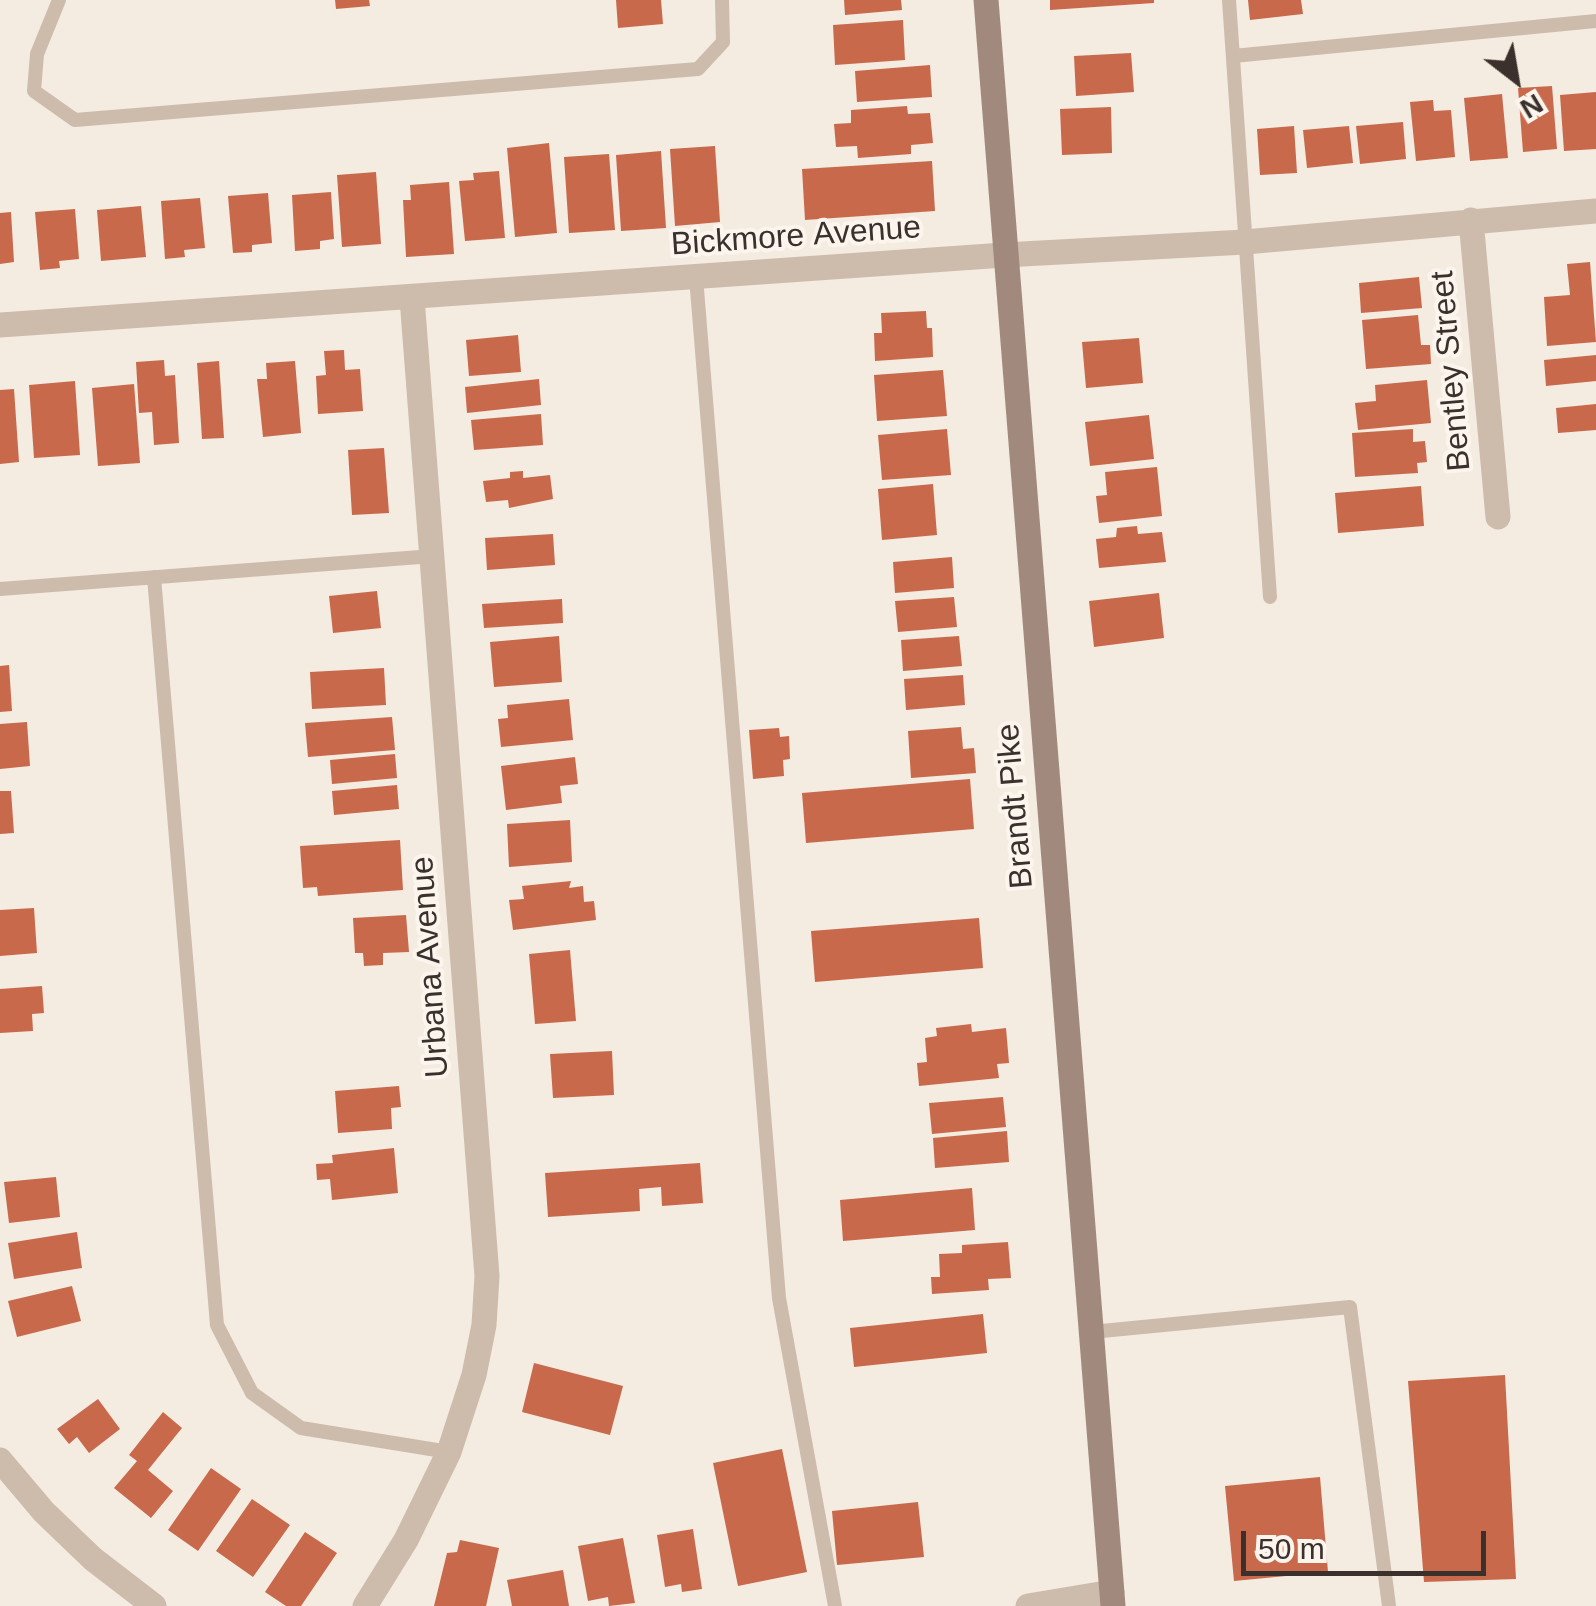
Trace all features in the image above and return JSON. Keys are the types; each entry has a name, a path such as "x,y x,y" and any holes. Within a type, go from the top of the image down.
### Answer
{"main road":[{"name":"Brandt Pike","path":"986,0 1112,1599"}],"street":[{"name":"Bickmore Avenue","path":"0,324 1244,242 1596,211"},
{"name":"Bentley Street","path":"1470,220 1498,517"},
{"name":"Urbana Avenue","path":"365,1606 406,1540 449,1452 474,1375 484,1325 487,1276 412,298"},
{"path":"0,1460 44,1512 93,1559 154,1606"},
{"path":"1028,1606 1112,1599"}],"lane":[{"path":"59,0 38,54 34,91 75,120 698,69 723,42 722,0"},
{"path":"1229,0 1270,597"},
{"path":"1232,56 1596,21"},
{"path":"696,277 779,1298 835,1606"},
{"path":"0,589 433,556"},
{"path":"154,578 217,1326 252,1393 301,1428 449,1452"},
{"path":"1090,1332 1350,1307 1389,1606"}],"building":[{"path":"335,0 369,0 370,6 336,9"},
{"path":"616,0 661,0 663,24 618,28"},
{"path":"844,0 901,0 902,10 845,15"},
{"path":"1050,0 1154,0 1154,3 1050,10"},
{"path":"1248,0 1301,0 1303,14 1250,20"},
{"path":"903,20 905,60 835,65 833,25"},
{"path":"1131,53 1134,92 1076,96 1074,56"},
{"path":"930,65 932,97 857,102 855,71"},
{"path":"1552,86 1557,149 1523,152 1518,88"},
{"path":"1596,92 1596,149 1564,151 1560,95"},
{"path":"1502,94 1508,158 1470,161 1464,98"},
{"path":"1433,100 1434,111 1451,110 1455,157 1416,161 1410,102"},
{"path":"907,106 908,114 930,113 933,143 911,145 911,154 858,158 857,146 836,147 834,124 851,123 851,110"},
{"path":"1111,107 1112,153 1062,155 1060,109"},
{"path":"1403,122 1406,159 1360,164 1356,126"},
{"path":"1294,126 1297,173 1260,175 1257,129"},
{"path":"1349,126 1353,163 1307,168 1303,130"},
{"path":"549,143 557,233 515,237 507,148"},
{"path":"715,146 720,222 675,226 670,149"},
{"path":"661,151 666,228 621,231 616,155"},
{"path":"609,154 615,230 569,233 564,157"},
{"path":"932,161 935,211 805,220 802,169"},
{"path":"499,171 505,238 465,241 459,181 474,180 473,173"},
{"path":"376,172 381,244 342,247 337,175"},
{"path":"449,182 454,254 406,257 403,200 411,200 410,185"},
{"path":"331,192 334,239 320,241 320,249 295,251 292,195"},
{"path":"268,193 272,243 252,245 252,252 233,253 228,196"},
{"path":"200,198 205,248 184,250 185,257 165,259 161,201"},
{"path":"141,206 146,257 101,261 97,210"},
{"path":"75,209 79,259 59,261 60,268 40,270 35,212"},
{"path":"11,212 14,262 0,264 0,213"},
{"path":"1590,262 1596,342 1547,346 1544,297 1570,295 1567,264"},
{"path":"1419,277 1422,308 1361,313 1359,283"},
{"path":"926,311 927,328 932,328 933,357 875,361 874,333 882,333 881,313"},
{"path":"1418,315 1421,345 1430,345 1431,364 1366,369 1362,320"},
{"path":"518,335 521,372 469,376 466,340"},
{"path":"1139,338 1143,383 1086,388 1082,342"},
{"path":"344,350 345,370 360,369 363,411 318,414 316,376 326,375 324,351"},
{"path":"1596,355 1596,381 1546,386 1544,360"},
{"path":"164,360 165,376 175,375 179,443 154,445 152,412 139,413 136,362"},
{"path":"219,361 224,438 202,439 197,363"},
{"path":"295,361 301,433 263,437 257,379 267,379 266,363"},
{"path":"943,370 947,416 877,421 874,375"},
{"path":"539,379 541,405 467,413 465,387"},
{"path":"1427,380 1431,423 1358,430 1355,403 1376,401 1375,385"},
{"path":"75,381 80,455 34,458 29,385"},
{"path":"134,384 140,463 98,466 92,388"},
{"path":"14,389 19,462 0,464 0,390"},
{"path":"1596,404 1596,430 1558,433 1556,408"},
{"path":"541,414 543,445 474,450 471,420"},
{"path":"1149,415 1154,459 1090,466 1085,422"},
{"path":"947,429 951,475 882,480 878,435"},
{"path":"1413,429 1413,442 1425,441 1427,462 1417,463 1418,473 1355,477 1352,433"},
{"path":"384,448 389,513 352,515 348,450"},
{"path":"1157,467 1162,516 1099,523 1096,496 1107,495 1105,472"},
{"path":"523,471 523,478 550,475 553,499 509,508 508,500 486,502 483,481 510,478 510,472"},
{"path":"933,484 937,535 882,540 878,489"},
{"path":"1421,486 1424,526 1338,533 1335,493"},
{"path":"1137,526 1138,534 1162,532 1166,562 1099,568 1096,539 1116,537 1117,528"},
{"path":"553,534 555,565 487,570 485,538"},
{"path":"952,557 954,588 895,593 893,562"},
{"path":"377,591 381,628 333,633 329,596"},
{"path":"1159,593 1164,638 1094,647 1089,601"},
{"path":"954,597 957,627 898,632 895,601"},
{"path":"562,599 563,623 484,628 482,604"},
{"path":"559,636 562,682 494,687 490,642"},
{"path":"959,636 962,666 903,671 901,640"},
{"path":"9,665 12,711 0,712 0,666"},
{"path":"384,668 386,705 312,709 310,672"},
{"path":"963,675 965,705 906,710 904,679"},
{"path":"569,699 573,740 501,747 498,719 508,718 507,705"},
{"path":"392,717 395,750 308,757 305,723"},
{"path":"27,722 30,766 0,769 0,724"},
{"path":"961,727 963,749 974,748 976,773 911,778 908,731"},
{"path":"779,728 780,737 789,736 790,759 783,760 784,776 753,779 749,730"},
{"path":"395,754 397,778 332,784 330,760"},
{"path":"575,757 578,784 560,786 562,803 506,810 501,766"},
{"path":"970,779 974,829 806,843 802,793"},
{"path":"397,785 399,809 334,815 332,791"},
{"path":"0,791 11,791 14,833 0,834"},
{"path":"570,820 572,862 509,867 507,824"},
{"path":"400,840 403,890 318,896 317,887 303,888 300,846"},
{"path":"571,881 569,888 583,886 584,902 594,901 596,920 513,930 509,900 524,899 522,886"},
{"path":"34,908 37,953 0,956 0,910"},
{"path":"406,915 409,952 383,953 383,965 364,966 363,953 355,953 353,918"},
{"path":"979,918 983,968 815,982 811,931"},
{"path":"570,950 576,1021 535,1024 529,954"},
{"path":"42,986 44,1013 32,1014 33,1031 0,1033 0,989"},
{"path":"971,1024 972,1032 1006,1028 1009,1063 997,1064 999,1078 919,1086 917,1063 927,1062 925,1038 937,1036 936,1028"},
{"path":"612,1051 614,1095 553,1098 550,1054"},
{"path":"399,1086 401,1107 391,1108 392,1129 338,1133 335,1091"},
{"path":"1003,1097 1006,1127 932,1134 929,1103"},
{"path":"1007,1131 1009,1162 935,1168 933,1138"},
{"path":"394,1148 398,1193 332,1200 330,1179 317,1180 316,1164 333,1163 332,1155"},
{"path":"700,1163 703,1203 662,1206 661,1187 639,1189 640,1211 548,1217 545,1173"},
{"path":"56,1177 60,1217 9,1223 4,1182"},
{"path":"972,1188 975,1230 843,1241 840,1200"},
{"path":"77,1232 82,1268 14,1279 8,1243"},
{"path":"1008,1242 1011,1278 988,1279 989,1290 932,1294 931,1277 940,1277 939,1254 962,1253 962,1245"},
{"path":"72,1286 81,1321 17,1337 8,1301"},
{"path":"983,1314 987,1353 854,1367 850,1328"},
{"path":"534,1363 623,1386 610,1435 522,1412"},
{"path":"1505,1375 1516,1579 1424,1582 1408,1381"},
{"path":"98,1399 120,1429 89,1453 77,1437 69,1444 57,1429"},
{"path":"163,1412 182,1428 148,1470 173,1491 151,1518 114,1488 137,1461 129,1455"},
{"path":"782,1449 807,1572 738,1586 713,1463"},
{"path":"211,1468 241,1489 198,1551 168,1530"},
{"path":"1320,1477 1328,1572 1234,1581 1225,1486"},
{"path":"252,1499 290,1525 253,1577 216,1551"},
{"path":"918,1502 924,1557 837,1565 832,1511"},
{"path":"693,1529 702,1589 682,1592 681,1584 665,1587 657,1535"},
{"path":"305,1532 337,1553 301,1606 286,1606 265,1592"},
{"path":"623,1538 635,1603 609,1606 608,1597 588,1601 578,1546"},
{"path":"460,1540 499,1548 486,1606 434,1606 447,1553 457,1552"},
{"path":"563,1570 569,1606 512,1606 507,1580"}]}
